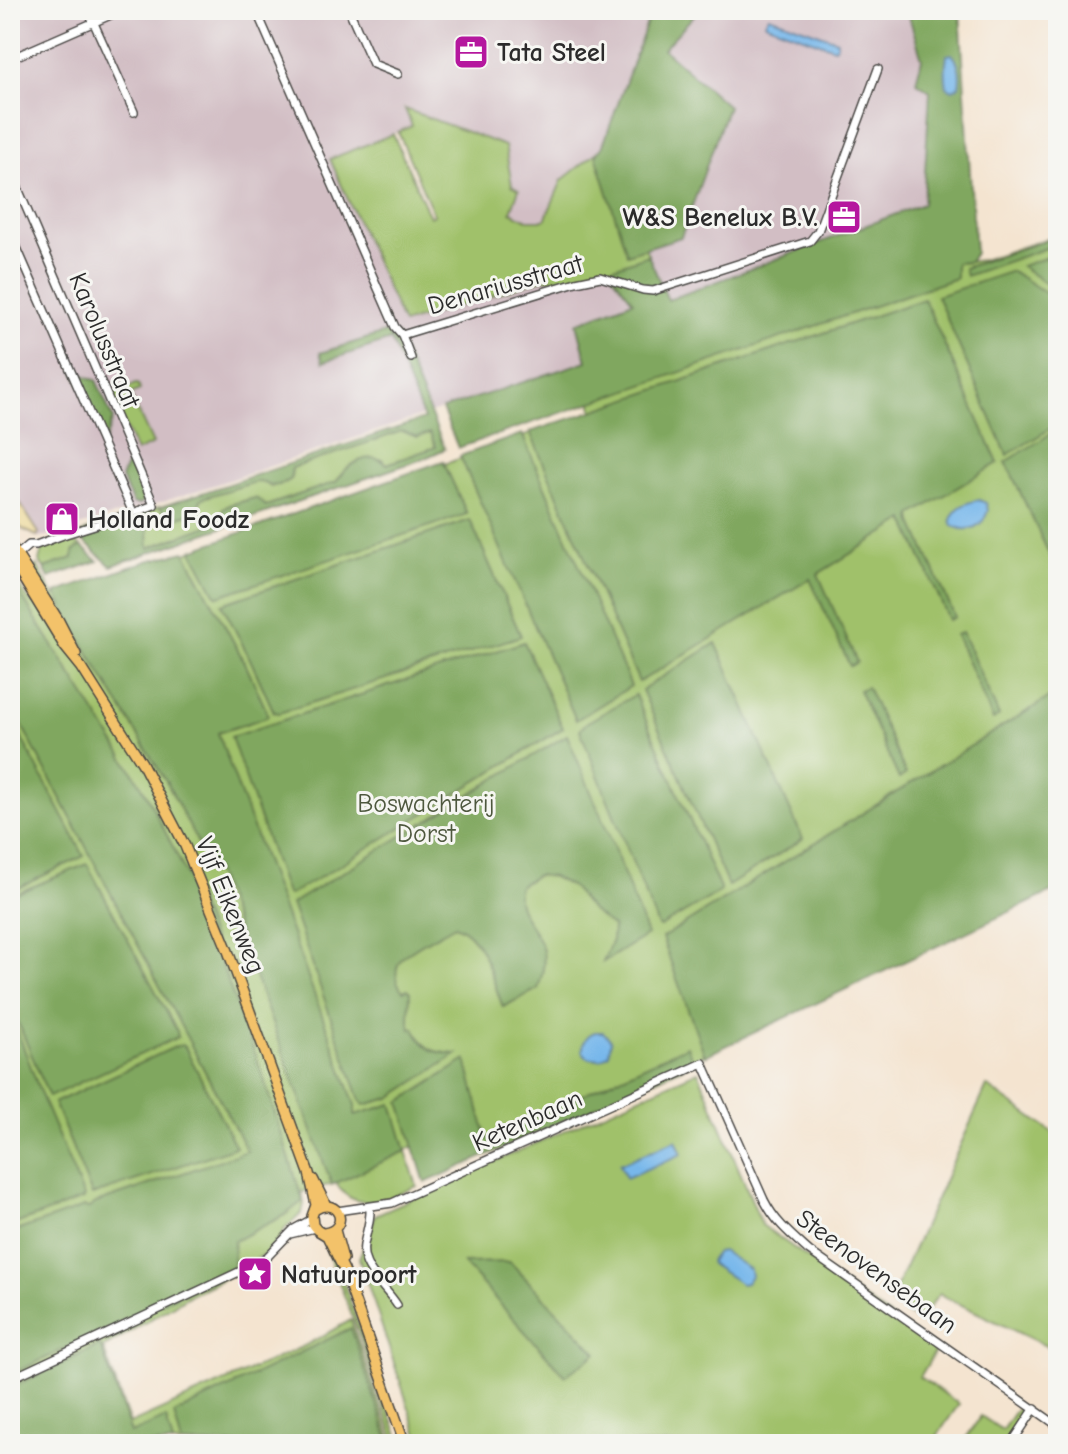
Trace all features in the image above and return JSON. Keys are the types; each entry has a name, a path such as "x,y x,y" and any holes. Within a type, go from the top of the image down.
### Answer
{"main road":[{"name":"Vijf Eikenweg","path":"10,544 65,647 82,668 142,763 185,846 228,951 309,1173 326,1205"},
{"name":"Vijf Eikenweg","path":"309,1173 317,1222 344,1270 405,1444"},
{"path":"326,1205 332,1207 337,1220 317,1222 326,1205"},
{"name":"Vijf Eikenweg","path":"337,1220 344,1270"}],"street":[{"path":"88,10 134,112"},
{"path":"10,59 122,10"},
{"name":"Denariusstraat","path":"256,10 411,358"},
{"path":"349,10 373,64 398,74"},
{"name":"Denariusstraat","path":"402,335 600,277 653,291 810,241 818,231 878,69"},
{"name":"Karolusstraat","path":"10,170 154,505 133,513 10,232"},
{"path":"15,558 36,545 133,513"},
{"name":"Ketenbaan","path":"337,1220 392,1203 703,1063"},
{"name":"Steenovensebaan","path":"703,1063 771,1215 781,1227 809,1251 1058,1426"},
{"path":"368,1208 370,1221 364,1256 397,1305"},
{"path":"10,1379 254,1265 267,1257 297,1226 317,1222"},
{"path":"1011,1444 1035,1408"}],"shaded area":[{"path":"10,10 930,10 932,66 924,204 667,301 602,149 562,180 545,220 528,220 510,212 512,185 406,109 412,126 331,160 404,324 543,279 566,280 608,269 633,301 587,361 151,506 40,538 22,529 10,516"}],"green space":[{"path":"667,10 699,10 663,49 728,106 681,237 627,254 596,155 602,148 651,12 665,17"},
{"path":"909,10 960,10 975,253 969,262 956,263 956,278 458,448 442,409 587,361 577,323 633,301 608,269 648,255 668,300 923,204 930,91 916,81 922,59"},
{"name":"Boswachterij Dorst","path":"405,109 505,146 512,185 519,189 511,212 528,220 545,220 562,180 602,148 668,301 982,260 1058,235 1058,888 429,1180 419,1148 412,1147 379,1163 406,1151 417,1186 396,1195 363,1202 344,1193 336,1183 302,1192 302,1213 264,1255 103,1348 130,1424 304,1346 351,1320 393,1444 10,1444 10,574 32,603 47,598 30,572 37,565 54,596 259,529 593,412 587,361 577,323 633,301 608,269 566,280 543,279 403,324 330,159 393,134 430,217 434,215 398,132 412,126"},
{"path":"1058,236 1058,244 966,276 964,268"},
{"path":"1058,253 1058,292 1021,266 1054,255"},
{"path":"1012,271 1058,301 1058,424 1007,455 937,296"},
{"path":"924,299 998,463 912,515 955,617 949,620 905,520 818,574 857,662 850,666 810,579 639,682 530,432"},
{"path":"388,332 390,338 397,335 445,449 111,566 80,538 80,534 86,531 147,510 149,548 216,523 223,509 229,505 255,498 266,506 336,482 359,461 373,458 387,464 436,447 430,433 417,437 402,431 292,468 290,480 279,485 255,482 202,498 196,510 172,519 167,518 160,507 424,419 391,340 323,362 320,353"},
{"path":"74,371 96,380 113,419 105,440"},
{"path":"136,384 140,390 130,394 153,444 136,452 111,395"},
{"path":"1058,429 1058,551 1050,556 1006,462"},
{"path":"402,431 417,437 430,433 436,447 387,464 382,459 356,463 345,470 337,482 266,506 255,498 229,505 223,509 217,523 148,548 147,510 160,507 167,518 172,519 196,510 202,498 255,482 271,487 291,478 292,468"},
{"path":"522,434 631,686 576,720 460,456"},
{"path":"130,457 147,495 147,500 138,505 133,503 121,478"},
{"path":"443,461 467,514 219,596 192,550"},
{"path":"470,520 521,636 279,713 274,712 222,604"},
{"path":"68,537 81,546 73,552 74,558 44,568 39,561 43,546"},
{"path":"81,546 98,561 49,578 44,568 73,558 73,552"},
{"path":"185,552 245,663 268,714 267,717 218,733 355,1105 355,1115 392,1104 406,1151 332,1185 215,869 68,619 56,593 147,561"},
{"path":"10,578 143,788 195,893 263,1076 303,1201 285,1215 234,1241 233,1270 10,1375 10,1233 247,1151 10,703"},
{"path":"962,632 999,716 993,720 956,635"},
{"path":"524,642 563,728 322,876 286,894 231,737"},
{"path":"716,643 803,839 728,886 642,690"},
{"path":"867,687 906,774 899,779 859,690"},
{"path":"1058,692 1058,889 705,1056 662,938"},
{"path":"635,695 721,891 660,927 580,730 586,723"},
{"path":"10,716 84,856 10,892"},
{"path":"567,735 647,935 603,962 612,940 613,927 591,910 572,887 553,877 537,875 519,886 518,902 543,950 541,978 538,989 503,1007 480,949 465,931 455,925 422,944 404,956 397,969 400,987 410,992 411,1029 414,1028 422,1042 431,1049 457,1054 390,1098 364,1105 291,904"},
{"path":"87,864 178,1037 49,1097 10,1003 10,896"},
{"path":"10,1011 84,1197 10,1226"},
{"path":"184,1045 236,1147 92,1195 54,1103"},
{"path":"687,1046 693,1063 425,1183 400,1102 466,1060 487,1139"},
{"path":"698,1071 762,1225 936,1350 920,1377 959,1404 937,1436 948,1444 421,1444 359,1258 375,1215"},
{"path":"987,1086 1058,1136 1058,1352 939,1294 919,1322 890,1301"},
{"path":"330,1249 401,1444 396,1444 327,1251"},
{"path":"510,1262 597,1353 565,1376 463,1263"},
{"path":"351,1328 390,1444 182,1444 174,1414"},
{"path":"100,1345 131,1433 166,1418 173,1444 10,1444 10,1388"},
{"path":"1017,1408 1025,1414 1005,1444 962,1444 981,1416 1002,1430"}],"sand":[{"path":"12,491 39,533 37,536 22,529 10,516"}],"water":[{"path":"769,16 837,40 837,45 834,48 767,24 765,22"},
{"path":"952,54 960,73 959,86 953,90 947,87 946,75 947,55"},
{"path":"979,500 986,503 988,510 979,524 970,529 953,526 951,520 958,508"},
{"path":"595,1032 603,1032 611,1040 609,1054 601,1059 588,1058 583,1052 585,1040"},
{"path":"676,1140 682,1154 626,1178 620,1164"},
{"path":"722,1251 750,1270 751,1276 746,1283 741,1284 711,1264 717,1252"}],"place":[{"name":"Tata Steel","path":"471,52"},
{"name":"W&S Benelux B.V.","path":"844,217"},
{"name":"Holland Foodz","path":"62,519"},
{"name":"Natuurpoort","path":"255,1274"}]}
